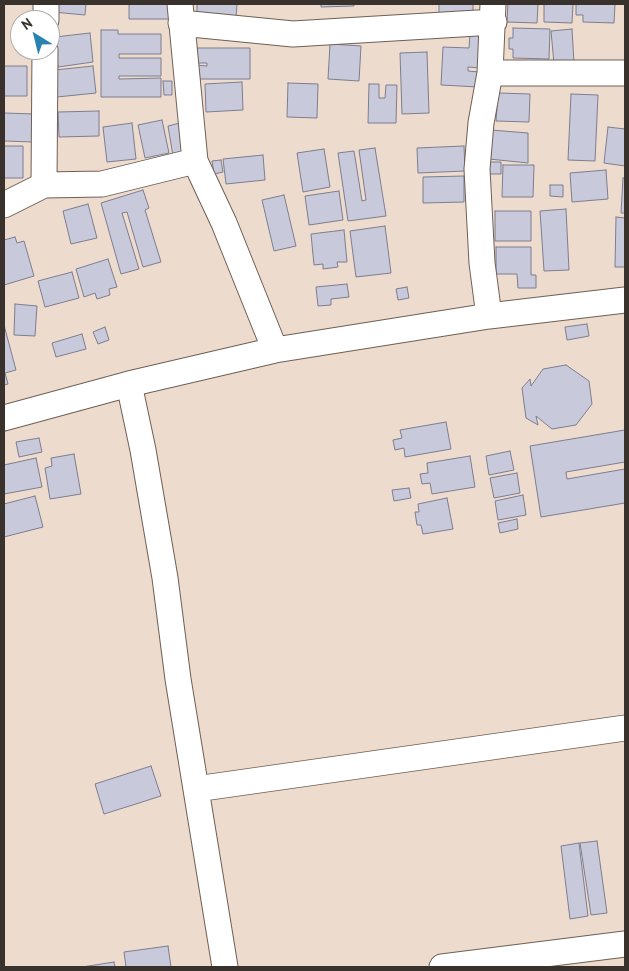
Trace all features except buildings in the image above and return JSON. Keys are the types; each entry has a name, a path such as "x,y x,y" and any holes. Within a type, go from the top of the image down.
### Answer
{"street":[{"path":"275,350 224,222 195,161 180,13 293,34 494,13 490,73 480,123 477,169 482,263 489,316"},
{"path":"44,186 45,60"},
{"path":"490,73 625,73"},
{"path":"4,205 44,186 102,184 195,161"},
{"path":"4,418 129,384 275,350 489,316 625,300"},
{"path":"129,384 165,578 178,680 225,967"},
{"path":"196,789 625,728"},
{"path":"442,967 625,944"}]}
